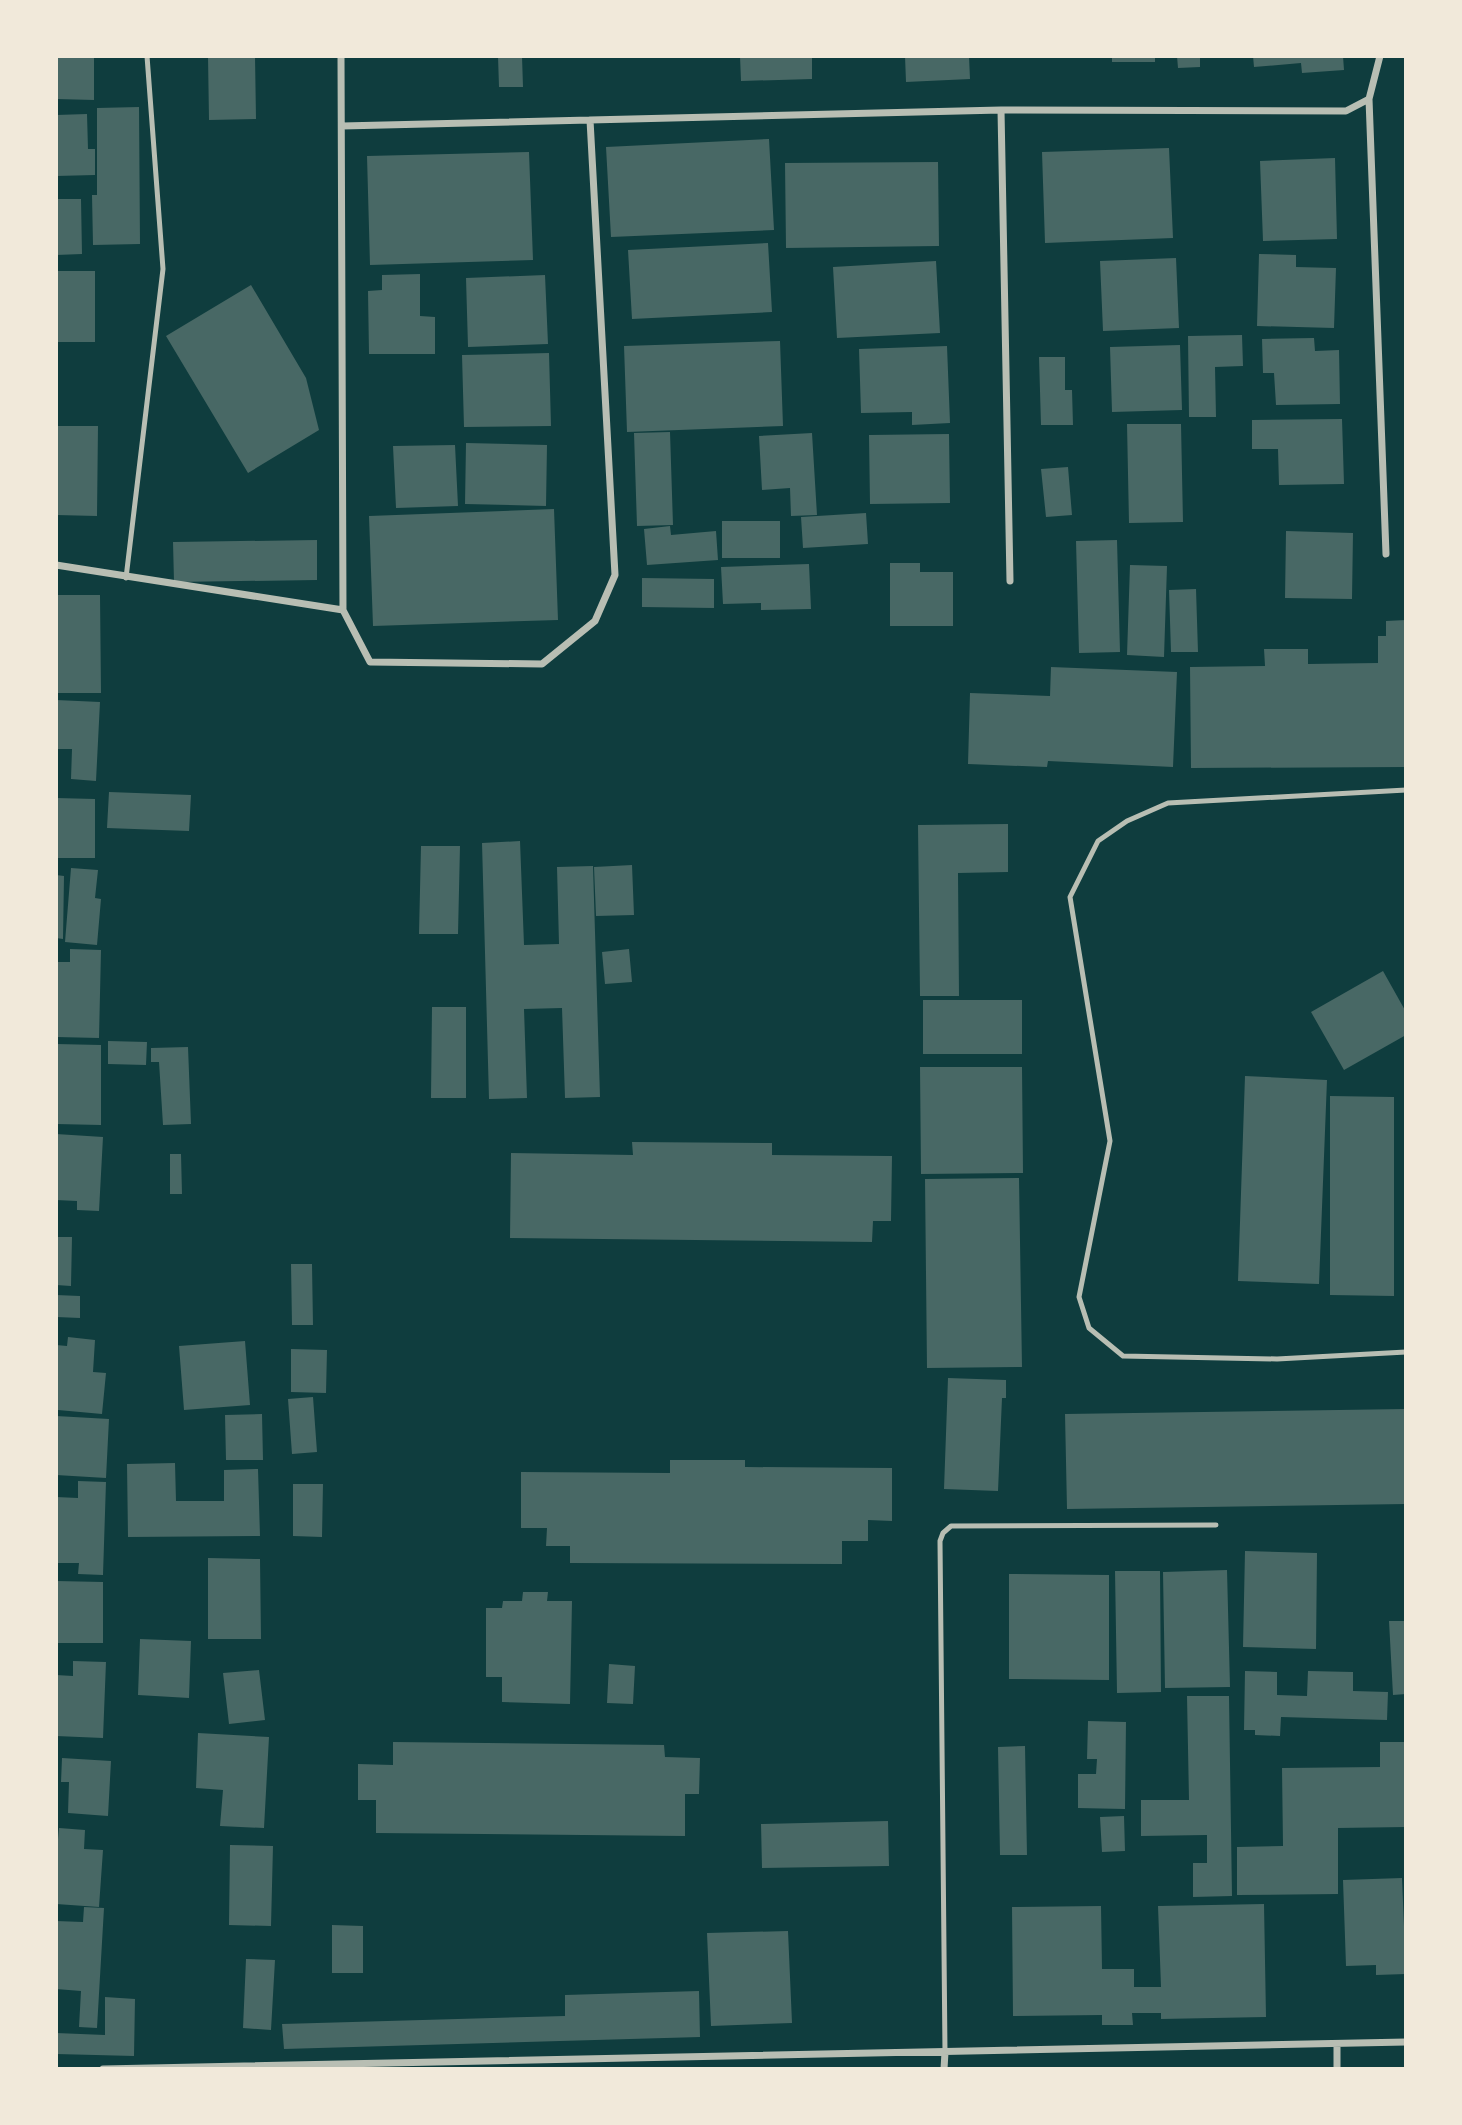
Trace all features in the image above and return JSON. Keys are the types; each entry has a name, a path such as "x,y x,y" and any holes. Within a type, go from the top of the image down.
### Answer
{"street":[{"path":"341,56 343,610 370,662 542,664 595,621 615,575 590,120"},
{"path":"1380,56 1369,99 1386,554"},
{"path":"342,126 1001,110 1346,111 1369,99"},
{"path":"1001,110 1010,581"},
{"path":"56,565 343,610"},
{"path":"103,2069 1406,2042"},
{"path":"1337,2045 1337,2069"},
{"path":"944,2069 945,2052"},
{"path":"580,2059 580,2069"}],"lane":[{"path":"126,578 163,269 147,56"},
{"path":"1406,790 1167,803 1127,821 1098,841 1070,897 1110,1141 1079,1297 1088,1328 1123,1356 1277,1359 1406,1352"},
{"path":"945,2052 940,1541 943,1532 951,1527 1216,1525"}],"building":[{"path":"56,56 94,56 94,100 56,99"},
{"path":"208,56 255,56 256,119 209,120"},
{"path":"498,56 522,56 523,87 499,87"},
{"path":"740,56 812,56 812,79 741,81"},
{"path":"905,56 969,56 970,79 906,82"},
{"path":"1112,56 1155,56 1155,62 1112,62"},
{"path":"1177,56 1200,56 1200,67 1178,68"},
{"path":"1253,56 1343,56 1344,70 1302,73 1301,63 1254,67"},
{"path":"139,107 140,244 93,245 92,195 97,195 97,108"},
{"path":"87,114 88,149 95,149 95,175 56,176 56,115"},
{"path":"769,139 774,230 611,237 606,147"},
{"path":"1169,148 1173,238 1045,243 1042,152"},
{"path":"529,152 533,260 370,265 367,156"},
{"path":"1335,158 1337,239 1263,241 1260,161"},
{"path":"938,162 939,246 786,248 785,163"},
{"path":"56,199 81,199 82,254 56,255"},
{"path":"768,243 772,312 632,319 628,250"},
{"path":"1259,254 1296,255 1296,267 1336,268 1334,328 1257,326"},
{"path":"1176,258 1179,328 1103,331 1100,261"},
{"path":"936,261 940,333 837,338 833,267"},
{"path":"56,271 95,271 95,342 56,342"},
{"path":"420,274 420,316 435,317 435,354 369,354 368,291 382,290 382,275"},
{"path":"545,275 548,344 468,347 466,278"},
{"path":"251,285 306,378 319,430 248,473 166,336"},
{"path":"1242,335 1243,366 1215,367 1216,417 1189,417 1188,336"},
{"path":"1314,338 1315,351 1339,350 1340,404 1276,405 1274,373 1263,373 1262,339"},
{"path":"780,341 783,426 627,432 624,346"},
{"path":"1180,345 1182,410 1112,412 1110,347"},
{"path":"947,346 950,423 912,425 912,412 861,413 859,349"},
{"path":"549,353 551,426 464,427 462,355"},
{"path":"1039,357 1065,357 1065,390 1072,390 1073,425 1041,425"},
{"path":"1342,419 1344,484 1279,485 1278,449 1252,449 1252,420"},
{"path":"1127,424 1181,424 1183,522 1129,523"},
{"path":"56,426 98,426 97,516 56,515"},
{"path":"670,432 673,525 637,526 634,433"},
{"path":"812,433 817,515 791,516 790,488 762,490 759,436"},
{"path":"949,434 950,503 870,504 869,435"},
{"path":"466,443 547,445 546,506 465,504"},
{"path":"455,445 458,506 396,508 393,446"},
{"path":"1068,467 1072,515 1046,517 1041,469"},
{"path":"554,509 558,620 373,626 369,516"},
{"path":"866,513 868,544 803,548 801,517"},
{"path":"722,521 780,521 780,558 722,558"},
{"path":"670,526 671,535 716,531 718,560 647,565 644,529"},
{"path":"1286,531 1353,533 1352,599 1285,598"},
{"path":"317,540 317,580 174,582 173,542"},
{"path":"1117,540 1120,652 1079,653 1076,541"},
{"path":"890,563 920,563 920,572 953,572 953,626 890,626"},
{"path":"809,564 811,609 761,610 761,603 723,604 721,567"},
{"path":"1130,565 1167,566 1164,657 1127,655"},
{"path":"642,578 714,579 714,608 642,607"},
{"path":"1196,589 1198,652 1171,652 1169,590"},
{"path":"56,595 100,595 101,693 56,693"},
{"path":"1406,620 1406,767 1191,768 1190,667 1265,666 1264,649 1308,649 1308,664 1378,663 1378,636 1386,636 1386,621"},
{"path":"1051,667 1177,672 1173,767 1048,761 1047,767 968,764 970,693 1050,696"},
{"path":"56,700 100,702 96,781 71,779 72,749 56,749"},
{"path":"109,792 191,795 189,831 107,828"},
{"path":"56,798 95,799 95,858 56,858"},
{"path":"1008,824 1008,872 958,873 959,996 920,996 918,825"},
{"path":"520,841 524,945 559,944 557,867 593,866 600,1097 565,1098 562,1008 524,1009 527,1098 489,1099 482,843"},
{"path":"421,846 460,846 458,934 419,934"},
{"path":"632,865 634,915 596,916 594,867"},
{"path":"71,868 98,870 95,898 101,899 97,945 65,942"},
{"path":"56,875 64,876 63,939 56,938"},
{"path":"70,949 101,950 99,1038 56,1037 56,962 70,962"},
{"path":"629,949 632,982 605,984 602,952"},
{"path":"1383,971 1406,1012 1406,1035 1344,1070 1311,1012"},
{"path":"923,1000 1022,1000 1022,1054 923,1054"},
{"path":"432,1007 466,1007 466,1098 431,1098"},
{"path":"108,1041 147,1042 146,1065 108,1064"},
{"path":"56,1044 101,1045 101,1125 56,1124"},
{"path":"188,1047 191,1124 163,1125 159,1062 151,1062 151,1048"},
{"path":"920,1067 1022,1067 1023,1173 921,1174"},
{"path":"1245,1076 1327,1080 1319,1284 1238,1281"},
{"path":"1330,1096 1394,1097 1394,1296 1330,1295"},
{"path":"56,1134 103,1137 99,1211 77,1210 77,1201 56,1200"},
{"path":"632,1142 772,1143 772,1155 892,1156 891,1221 873,1221 872,1242 510,1238 511,1153 633,1155"},
{"path":"170,1154 181,1154 182,1194 170,1194"},
{"path":"1019,1178 1022,1367 927,1368 925,1179"},
{"path":"56,1237 72,1237 71,1286 56,1285"},
{"path":"291,1264 312,1264 313,1325 292,1325"},
{"path":"56,1295 80,1296 80,1318 56,1317"},
{"path":"68,1337 95,1340 93,1372 106,1373 102,1414 58,1410 56,1345 67,1346"},
{"path":"245,1341 250,1405 184,1410 179,1346"},
{"path":"291,1349 327,1350 326,1393 291,1392"},
{"path":"948,1378 1006,1380 1006,1398 1002,1398 998,1491 944,1489"},
{"path":"313,1397 317,1452 292,1454 288,1399"},
{"path":"1406,1409 1406,1504 1067,1509 1065,1414"},
{"path":"262,1414 263,1460 226,1460 225,1415"},
{"path":"56,1416 109,1419 106,1478 56,1475"},
{"path":"670,1460 745,1460 745,1467 892,1468 892,1521 868,1520 868,1541 842,1541 842,1564 570,1563 570,1546 546,1546 547,1528 521,1528 521,1472 670,1473"},
{"path":"175,1463 176,1501 224,1501 224,1470 258,1469 260,1536 128,1537 127,1464"},
{"path":"78,1481 106,1482 103,1575 78,1574 79,1563 56,1563 56,1497 78,1498"},
{"path":"293,1484 323,1484 322,1537 293,1536"},
{"path":"1245,1551 1317,1553 1316,1649 1243,1647"},
{"path":"208,1558 260,1559 261,1639 208,1639"},
{"path":"1227,1570 1230,1687 1165,1688 1163,1572"},
{"path":"1115,1571 1160,1571 1161,1692 1117,1693"},
{"path":"1009,1574 1109,1575 1109,1680 1009,1679"},
{"path":"56,1581 103,1582 103,1643 56,1643"},
{"path":"523,1592 548,1592 547,1601 572,1601 570,1704 502,1702 502,1677 486,1677 486,1608 502,1608 503,1601 522,1601"},
{"path":"1389,1621 1406,1621 1406,1694 1393,1695"},
{"path":"140,1639 191,1641 189,1698 138,1695"},
{"path":"73,1661 106,1662 103,1738 56,1736 56,1675 73,1676"},
{"path":"609,1664 635,1666 633,1704 607,1703"},
{"path":"259,1670 265,1720 229,1724 223,1673"},
{"path":"1245,1671 1277,1672 1277,1695 1307,1696 1308,1671 1353,1672 1353,1691 1388,1692 1387,1720 1281,1717 1280,1736 1255,1735 1255,1730 1244,1730"},
{"path":"1187,1696 1229,1696 1232,1896 1193,1897 1193,1863 1207,1863 1207,1835 1141,1836 1141,1800 1189,1800"},
{"path":"1088,1721 1126,1722 1125,1809 1078,1808 1078,1774 1096,1774 1097,1759 1087,1759"},
{"path":"198,1733 269,1737 264,1828 220,1826 223,1790 196,1788"},
{"path":"393,1742 664,1745 665,1757 700,1758 699,1794 685,1794 685,1836 376,1833 376,1800 358,1800 358,1764 393,1765"},
{"path":"1380,1742 1406,1742 1406,1827 1338,1828 1338,1894 1237,1895 1237,1847 1283,1846 1282,1768 1380,1767"},
{"path":"1025,1746 1027,1855 1000,1855 998,1747"},
{"path":"62,1758 111,1761 108,1816 68,1813 69,1782 61,1782"},
{"path":"1124,1816 1125,1851 1102,1852 1100,1817"},
{"path":"888,1821 889,1866 762,1868 761,1824"},
{"path":"59,1828 85,1830 84,1849 103,1850 99,1907 56,1904 56,1839"},
{"path":"230,1845 273,1846 271,1926 229,1925"},
{"path":"1402,1878 1406,1974 1376,1975 1376,1965 1346,1966 1343,1880"},
{"path":"1264,1904 1266,2017 1161,2019 1161,2013 1132,2013 1133,2025 1102,2025 1102,2015 1013,2016 1012,1907 1101,1906 1102,1969 1134,1969 1134,1987 1161,1987 1158,1906"},
{"path":"84,1907 104,1908 97,2028 79,2027 81,1991 56,1989 56,1921 83,1922"},
{"path":"332,1925 363,1926 363,1973 332,1973"},
{"path":"788,1931 792,2023 711,2026 707,1933"},
{"path":"246,1959 275,1960 271,2030 243,2028"},
{"path":"699,1991 700,2037 284,2049 282,2024 565,2016 565,1995"},
{"path":"105,1997 135,1999 134,2056 56,2054 56,2033 105,2035"}]}
